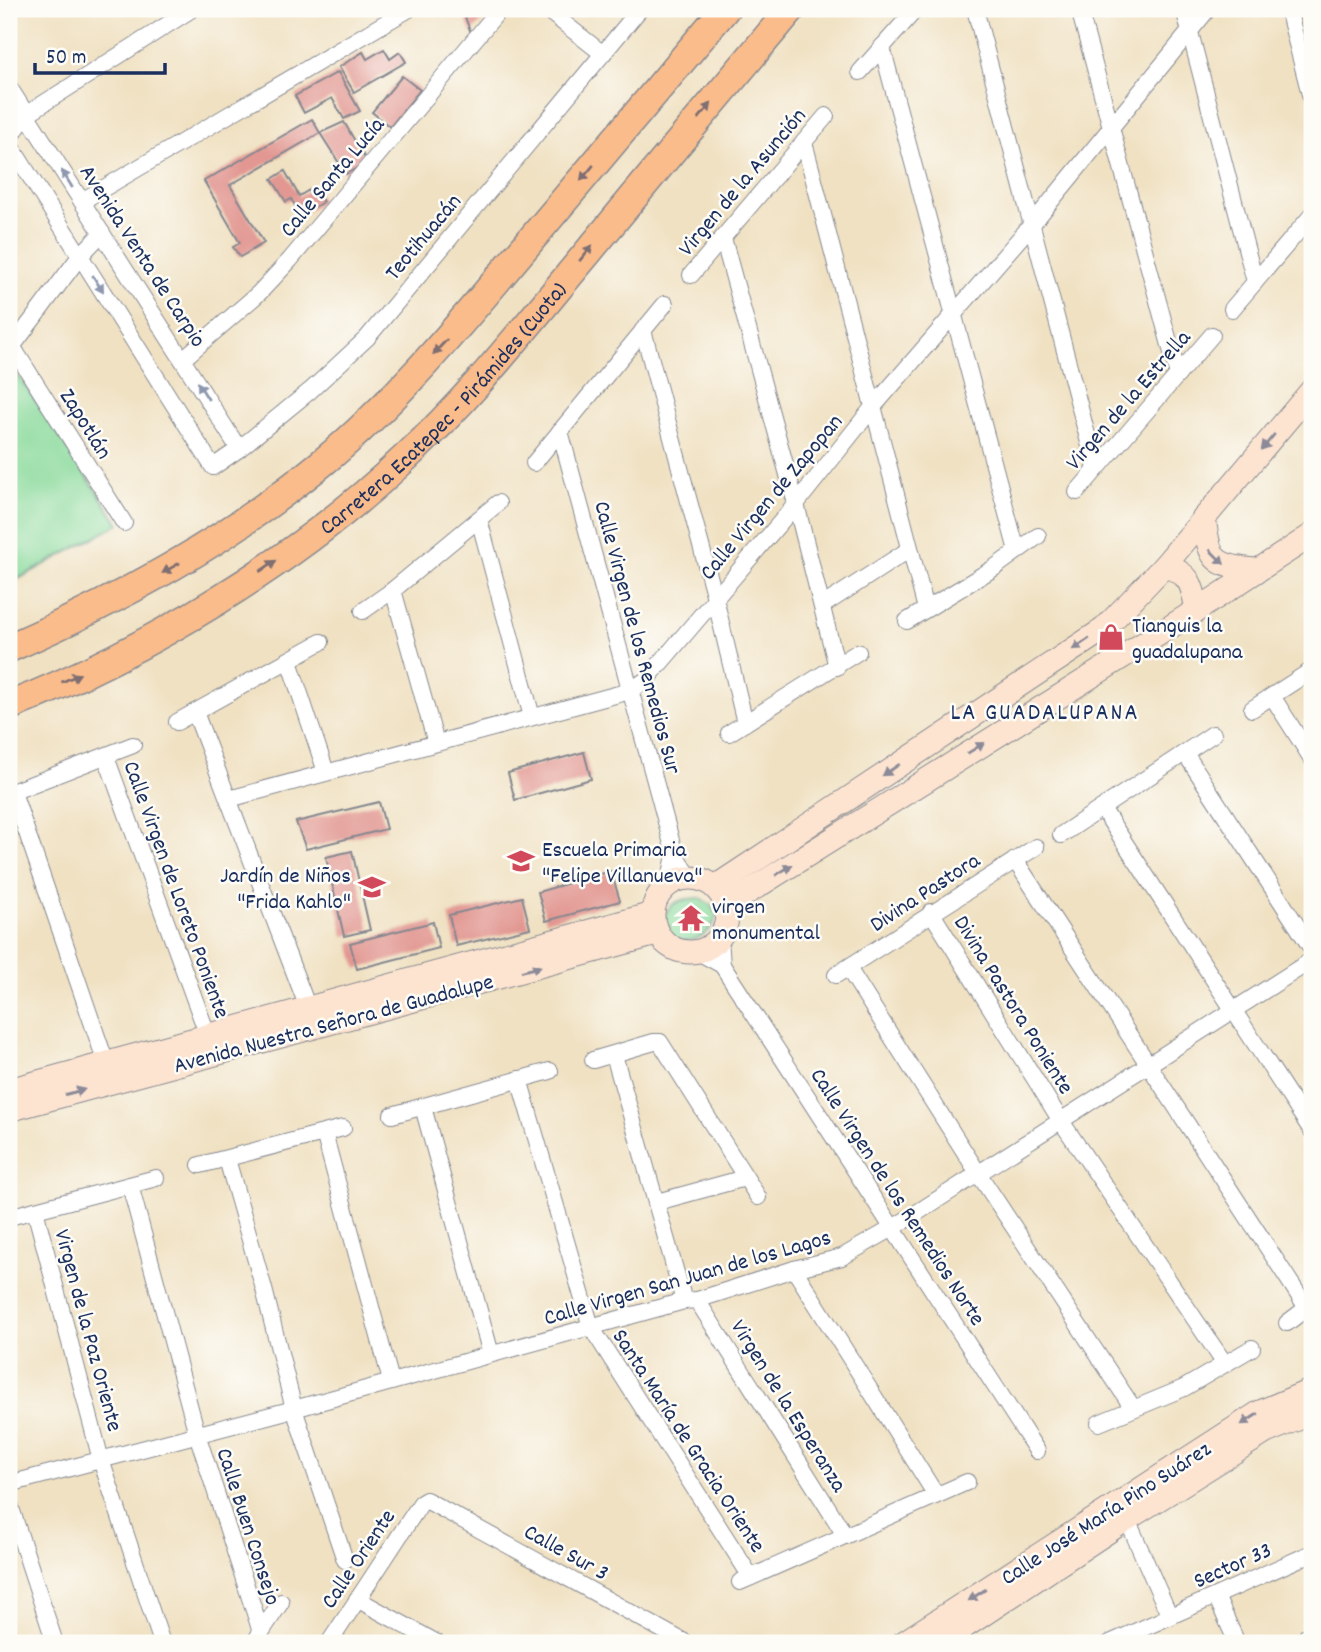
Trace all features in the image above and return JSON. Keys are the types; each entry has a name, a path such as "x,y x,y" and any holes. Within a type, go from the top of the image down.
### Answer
{"highway":[{"name":"Carretera Ecatepec - Pirámides (Cuota)","path":"9,648 79,617 189,557 261,510 323,462 443,345 725,9"},
{"name":"Carretera Ecatepec - Pirámides (Cuota)","path":"9,706 99,666 217,601 320,531 405,458 486,375 791,9"}],"street":[{"path":"80,256 9,141 27,114 192,9"},
{"path":"82,201 409,9"},
{"name":"Calle Santa Lucía","path":"183,359 259,293 290,260 500,9"},
{"path":"546,9 603,54"},
{"name":"Teotihuacán","path":"80,256 213,467 311,390 367,338 640,9"},
{"path":"860,72 916,9"},
{"path":"975,9 1096,469"},
{"path":"1079,9 1178,375"},
{"path":"1184,9 1255,282"},
{"name":"Calle Virgen de Zapopan","path":"229,799 630,691 646,680 796,504 873,407 1033,223 1208,9"},
{"path":"1288,9 1312,102"},
{"path":"882,47 1017,551"},
{"name":"Avenida Venta de Carpio","path":"9,87 239,449"},
{"name":"Virgen de la Asunción","path":"691,275 826,116"},
{"path":"804,142 926,609"},
{"path":"1232,309 1312,215"},
{"path":"10,349 80,256 102,233"},
{"path":"723,238 796,504 837,667"},
{"path":"534,463 664,304"},
{"path":"643,330 715,598 745,723"},
{"name":"Virgen de la Estrella","path":"1077,492 1212,335"},
{"name":"Zapotlán","path":"10,349 124,523"},
{"path":"720,897 1104,629 1164,566 1312,390"},
{"name":"Calle Virgen de los Remedios Sur","path":"560,431 680,881"},
{"path":"363,611 393,590 498,503"},
{"path":"1204,518 1209,551 1219,562 1230,568 1256,570"},
{"path":"479,519 532,717"},
{"path":"720,897 1197,610 1312,535"},
{"path":"907,621 995,568 1038,536"},
{"path":"822,606 910,549"},
{"path":"1164,566 1180,570 1192,585 1197,610"},
{"path":"393,590 436,743"},
{"path":"177,722 321,642"},
{"path":"729,733 858,653"},
{"path":"289,661 326,772"},
{"path":"1252,709 1312,670"},
{"path":"1272,695 1312,759"},
{"path":"195,712 308,1008"},
{"path":"1061,835 1213,734"},
{"path":"106,1063 11,793 133,746"},
{"path":"1185,753 1312,949"},
{"name":"Calle Virgen de Loreto Poniente","path":"106,757 208,1036"},
{"path":"1102,808 1312,1131"},
{"name":"Divina Pastora","path":"978,1173 842,971 1036,847"},
{"path":"1014,860 1147,1065 1310,1306 1287,1323"},
{"path":"680,881 707,882 720,897 725,928 720,938 710,947 686,953 665,943 654,924 654,902 660,892 680,881"},
{"name":"Divina Pastora Poniente","path":"931,912 1061,1121 1225,1364"},
{"name":"Avenida Nuestra Señora de Guadalupe","path":"9,1093 106,1063 308,1008 654,924"},
{"name":"Avenida Nuestra Señora de Guadalupe","path":"9,1093 654,924"},
{"name":"Calle Virgen de los Remedios Norte","path":"720,938 722,965"},
{"name":"Calle Virgen de los Remedios Norte","path":"698,952 722,965 1037,1451"},
{"name":"Calle Virgen San Juan de los Lagos","path":"9,1484 294,1409 842,1257 893,1228 1312,960"},
{"path":"593,1060 660,1042 758,1197"},
{"name":"Virgen de la Esperanza","path":"614,1055 657,1202 691,1300 845,1535"},
{"path":"392,1115 550,1071"},
{"name":"Santa María de Gracia Oriente","path":"519,1079 592,1327 745,1579 845,1535"},
{"path":"424,1107 491,1354"},
{"path":"200,1165 343,1128"},
{"path":"324,1133 391,1381"},
{"path":"227,1159 294,1409 345,1560"},
{"path":"978,1173 1133,1408"},
{"path":"9,1217 156,1178"},
{"path":"657,1202 746,1178"},
{"name":"Calle Buen Consejo","path":"130,1185 197,1434 257,1638"},
{"name":"Virgen de la Paz Oriente","path":"35,1210 101,1460 162,1643"},
{"path":"794,1269 936,1495"},
{"path":"1099,1423 1184,1388 1252,1348"},
{"name":"Calle José María Pino Suárez","path":"903,1643 1122,1512 1260,1412 1312,1390"},
{"path":"940,1643 1122,1512 1266,1432 1312,1413"},
{"path":"845,1535 967,1482"},
{"name":"Calle Oriente","path":"328,1643 421,1503 426,1500"},
{"name":"Calle Sur 3","path":"426,1500 685,1643"},
{"path":"9,1502 55,1643"},
{"path":"1122,1512 1170,1617"},
{"name":"Sector 33","path":"1110,1643 1312,1553"},
{"path":"1216,1596 1237,1643"},
{"path":"357,1599 437,1643"},
{"path":"257,1638 281,1602"}],"green space":[{"path":"9,362 119,524 9,584"},
{"path":"699,898 711,905 717,916 708,930 697,939 682,941 666,937 660,926 670,907 679,901"}],"building":[{"path":"462,9 492,9 471,33"},
{"path":"384,49 390,59 400,52 406,62 354,92 339,67 363,52 367,59"},
{"path":"338,72 360,111 344,119 332,98 304,113 295,96"},
{"path":"402,76 420,90 390,127 372,112"},
{"path":"312,119 320,133 230,185 264,243 240,257 233,247 240,243 204,181"},
{"path":"344,122 367,162 346,174 320,133"},
{"path":"285,171 299,196 314,187 323,202 301,215 291,199 286,202 272,179"},
{"path":"584,752 591,779 515,800 508,773"},
{"path":"379,802 386,829 306,849 296,822"},
{"path":"352,851 370,930 344,936 326,857"},
{"path":"611,871 620,901 546,921 538,892"},
{"path":"522,897 530,928 456,946 449,915"},
{"path":"433,922 439,948 357,969 350,943"}],"place":[{"name":"Tianguis la guadalupana","path":"1111,637"},
{"name":"Escuela Primaria \"Felipe Villanueva\"","path":"521,861"},
{"name":"Jardín de Niños \"Frida Kahlo\"","path":"372,887"},
{"name":"virgen monumental","path":"691,918"}],"district":[{"name":"LA GUADALUPANA","path":"1045,711"}]}
